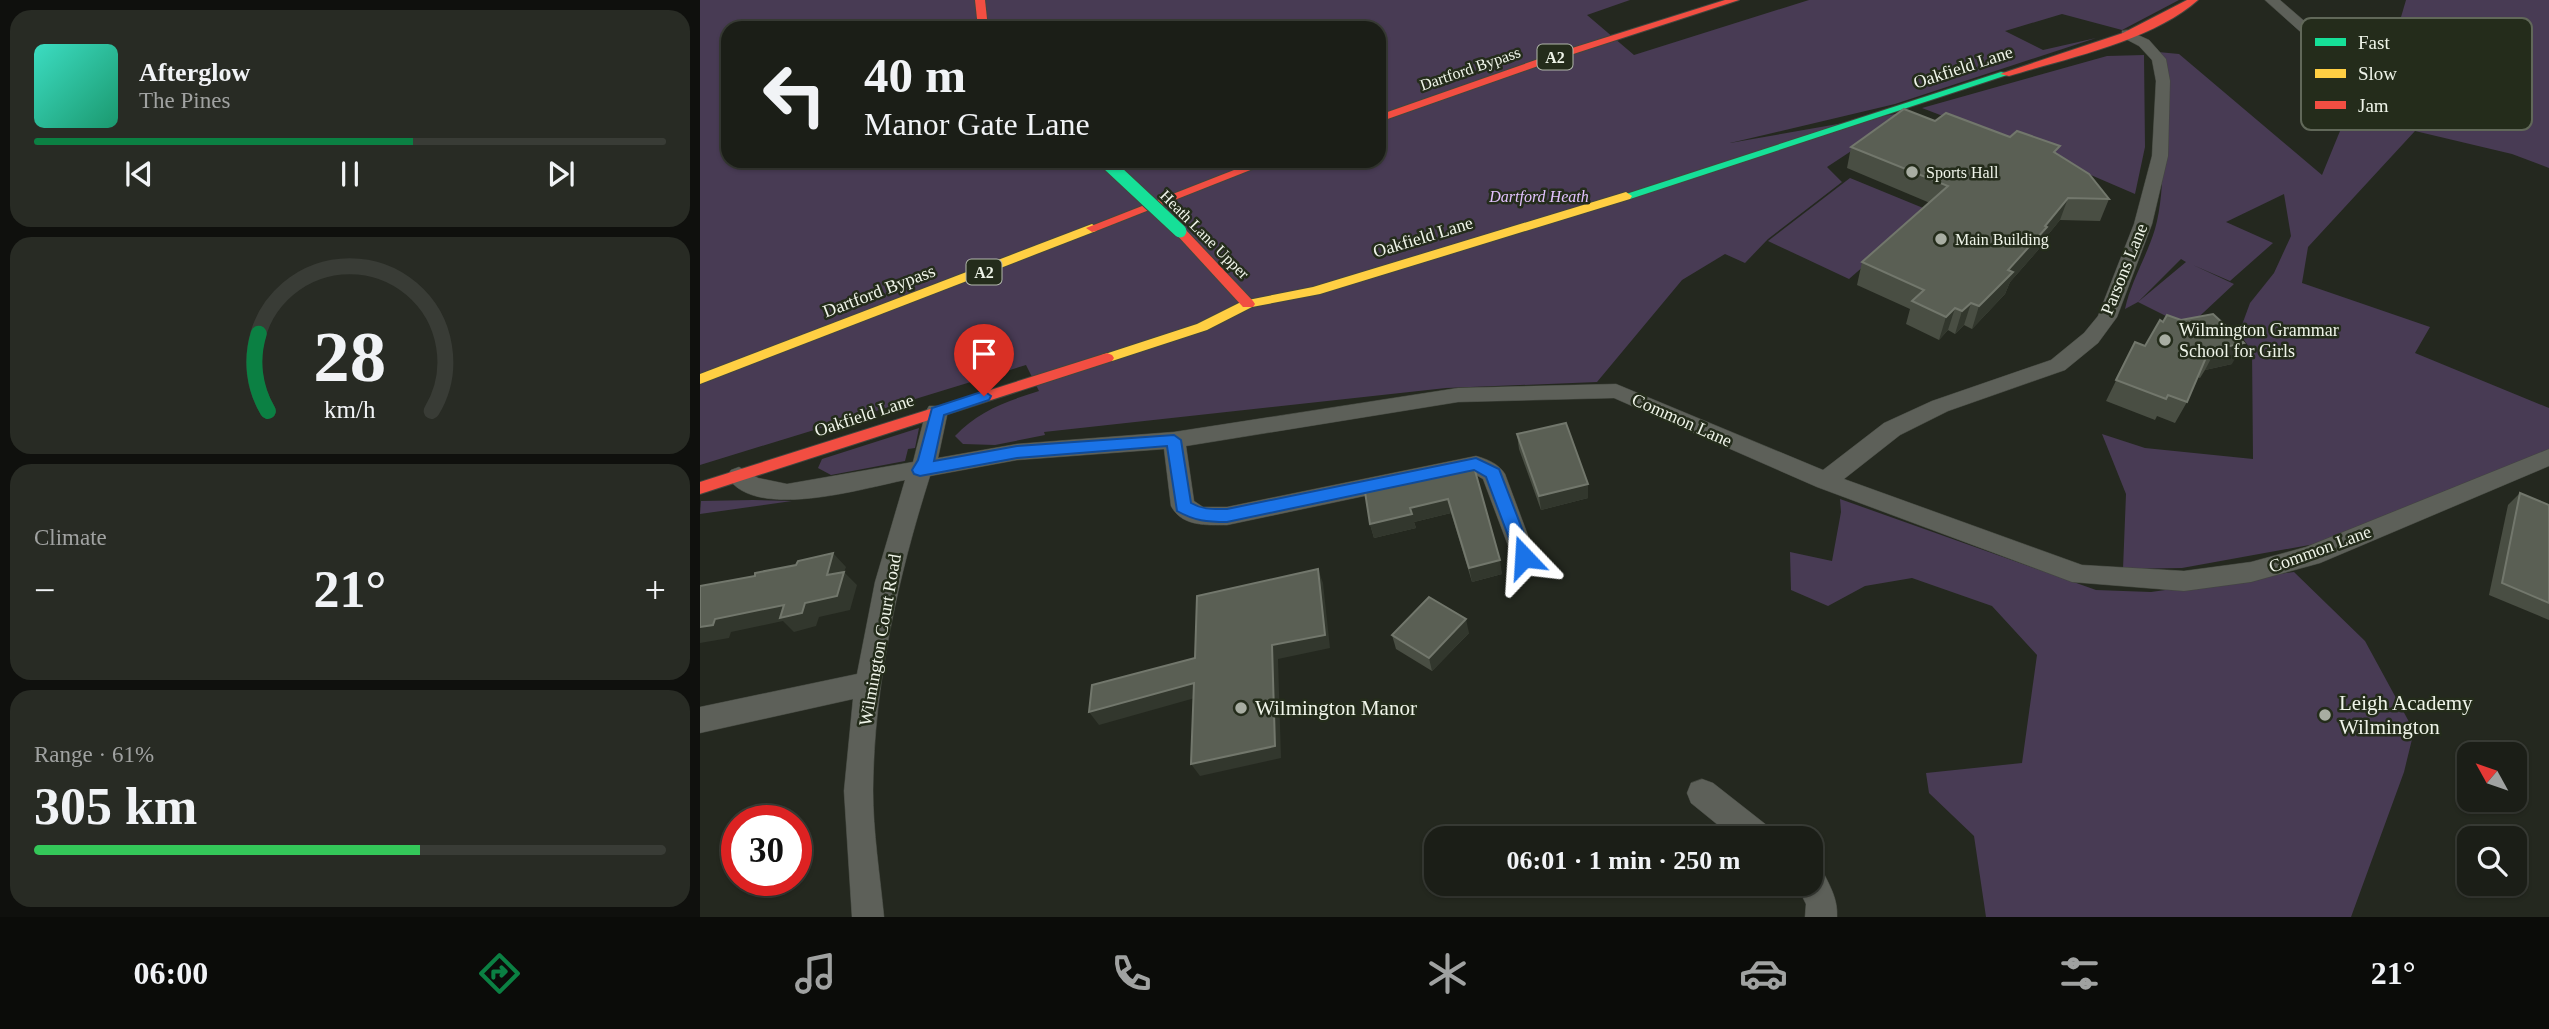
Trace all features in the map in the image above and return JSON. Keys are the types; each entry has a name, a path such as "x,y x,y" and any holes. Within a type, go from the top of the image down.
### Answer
{"main road":[{"path":"980,0 982,21"},
{"name":"Dartford Bypass","path":"1386,117 1566,53 1734,0"},
{"name":"Oakfield Lane","path":"700,488 1202,327 1248,304 1315,291 1570,214 2127,34 2177,13 2193,0"},
{"name":"Heath Lane Upper","path":"1112,168 1209,259 1248,304"},
{"name":"Dartford Bypass","path":"700,379 1249,168"},
{"path":"1119,194 1156,180"}],"street":[{"path":"2272,0 2301,25"},
{"name":"Parsons Lane","path":"1825,481 1892,429 1940,406 2058,365 2091,338 2109,314 2143,224 2160,156 2163,81 2159,59 2144,42 2127,34"},
{"name":"Common Lane","path":"739,476 751,485 788,493 1017,452 1174,440 1458,395 1616,391 1825,481 2081,575 2185,581 2251,572 2311,556 2549,457"},
{"name":"Wilmington Court Road","path":"869,917 859,776 869,683 899,531 920,470 926,462 937,411"},
{"path":"1174,440 1183,506 1199,516 1227,516 1476,464 1493,474 1524,557"},
{"path":"700,720 869,683"},
{"path":"1702,793 1743,826"},
{"path":"1818,896 1822,903 1821,917"}],"green space":[{"name":"Dartford Heath","path":"700,0 1630,0 1587,15 1634,55 1809,0 2179,0 2122,30 2062,14 2005,31 2043,50 2096,38 1895,104 1730,143 1912,111 1827,167 1842,182 1768,239 1745,263 1725,254 1682,280 1597,382 1446,388 1044,432 1045,435 995,445 963,444 955,436 983,413 1039,391 1026,365 700,465"},
{"path":"2406,0 2549,0 2549,168 2512,154 2415,131 2308,247 2302,283 2430,327 2415,353 2549,408 2549,453 2315,544 2182,568 2123,569 2126,494 2102,434 2145,448 2253,459 2252,351 2239,333 2250,303 2274,273 2291,236 2284,194 2226,222 2273,243 2230,281 2193,265 2234,284 2188,327 2138,302 2125,309 2152,239 2162,188 2158,52 2179,54 2322,175 2340,130 2532,130 2532,18 2401,18","holes":["2181,259 2186,262 2138,302"]},
{"path":"2144,55 2145,147 2135,194 2042,154 1922,108 2107,56"},
{"path":"1850,178 1928,210 1849,279 1768,241"},
{"path":"919,428 915,448 908,449 905,461 831,475 818,468 822,459"},
{"path":"1840,499 2096,590 2151,592 2294,572 2365,641 2414,731 2404,772 2351,917 1986,917 1974,836 1929,793 1926,773 2022,763 2037,655 1992,606 1912,578 1865,586 1828,606 1791,590 1790,552 1832,561 1841,512"},
{"path":"701,501 792,501 700,514"}],"building":[{"path":"1904,109 1935,121 1946,113 2010,137 2017,131 2060,146 2054,152 2089,174 2109,199 2068,198 2045,226 2047,227 2008,270 2013,272 1979,306 1971,303 1962,311 1955,308 1946,317 1912,301 1924,290 1862,262 1948,186 1851,147"},
{"path":"2213,314 2244,343 2216,349 2212,357 2207,355 2187,402 2168,395 2166,399 2116,380 2135,342 2145,346 2160,320 2163,322 2167,315 2181,320"},
{"path":"1566,423 1588,484 1539,496 1517,434"},
{"path":"1474,467 1500,560 1469,568 1448,499 1410,508 1412,514 1370,524 1365,492 1383,487 1381,480 1401,476 1403,484"},
{"path":"2520,493 2549,505 2549,603 2502,583"},
{"path":"833,553 827,575 844,572 837,596 805,603 802,613 780,618 784,605 715,619 713,625 700,627 700,586 755,576 755,573 796,565 798,561"},
{"name":"Wilmington Manor","path":"1318,569 1325,635 1272,645 1275,746 1191,764 1194,683 1089,712 1092,685 1195,658 1197,596"},
{"path":"1429,597 1466,619 1429,658 1392,635"}],"traffic: fast":[{"path":"1626,196 2005,74"},
{"path":"1112,168 1180,231"}],"traffic: slow":[{"path":"1107,358 1202,327 1248,304 1315,291 1626,196"},
{"path":"700,379 1092,228"}],"traffic: jam":[{"path":"980,0 982,21"},
{"path":"1386,117 1554,57 1734,0"},
{"path":"2005,74 2126,35 2172,14 2193,0"},
{"path":"1092,228 1249,168"},
{"path":"1180,231 1248,304"},
{"path":"700,488 1107,358"}],"place":[{"name":"Sports Hall","path":"1912,172"},
{"name":"Main Building","path":"1941,239"},
{"name":"Wilmington Grammar School for Girls","path":"2165,340"},
{"name":"Wilmington Manor","path":"1241,708"},
{"name":"Leigh Academy Wilmington","path":"2325,715"}],"route":[{"path":"984,396 937,411 926,462 920,470 1017,452 1174,440 1183,506 1199,516 1227,516 1476,464 1493,474 1524,557"}]}
